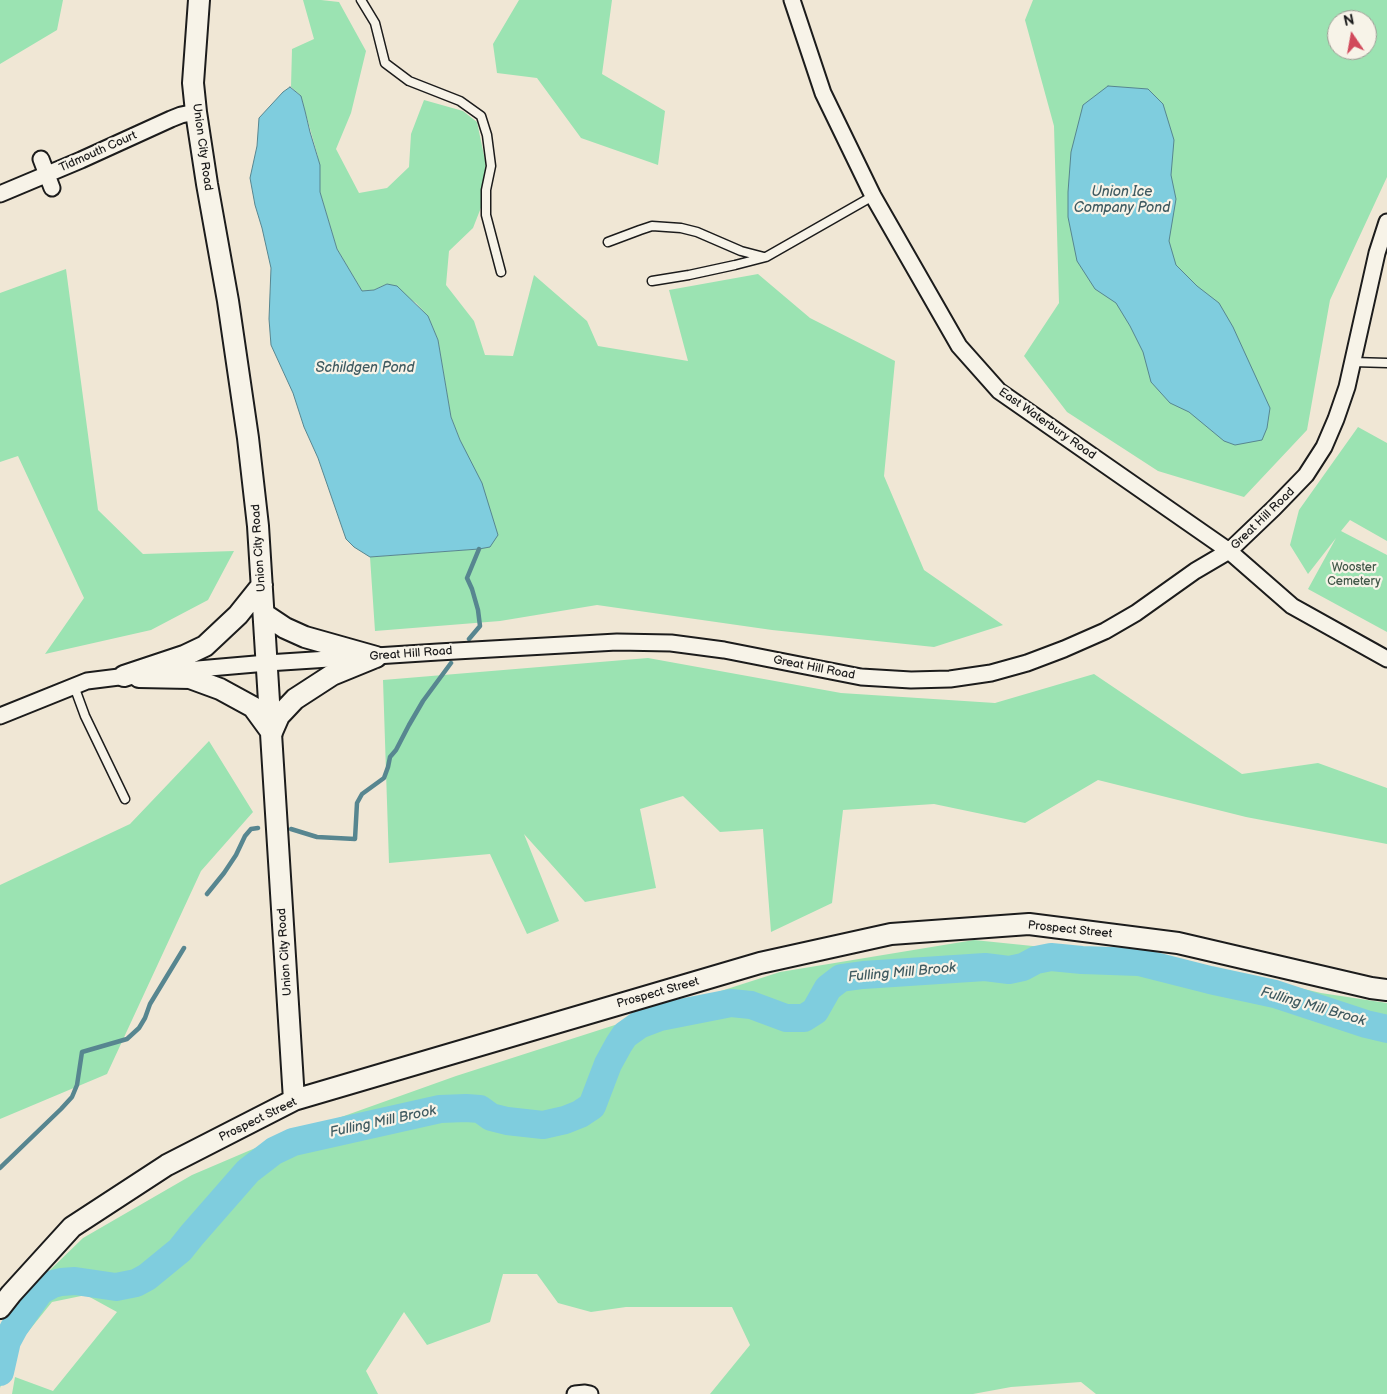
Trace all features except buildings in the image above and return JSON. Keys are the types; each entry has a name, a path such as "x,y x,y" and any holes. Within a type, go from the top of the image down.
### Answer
{"main road":[{"name":"Union City Road","path":"199,0 193,83 196,112 228,301 248,438 258,526 294,1100"},
{"path":"124,676 184,656 205,646 238,615 262,585"},
{"path":"264,614 285,628 305,636 376,657"},
{"path":"272,733 279,716 295,699 332,675 376,657"},
{"path":"124,676 190,678 220,689 253,707 272,733"},
{"name":"Prospect Street","path":"0,1308 72,1227 167,1165 294,1100 760,964 891,934 1030,924 1178,943 1387,990"}],"street":[{"name":"East Waterbury Road","path":"792,0 823,93 873,196 959,346 999,391 1229,551 1292,606 1387,659"},
{"name":"Tidmouth Court","path":"0,194 49,182 171,119 196,112"},
{"path":"41,159 49,182"},
{"name":"Great Hill Road","path":"0,716 87,681 124,676 267,663 617,642 671,643 724,650 861,677 911,680 950,679 991,673 1027,663 1105,631 1136,613 1195,571 1229,551 1306,475 1324,447 1347,387 1377,253 1387,222"},
{"path":"575,1394 590,1394"}],"lane":[{"path":"361,0 375,23 385,62 408,80 460,100 481,116 487,135 491,166 486,190 486,215 501,272"},
{"path":"652,281 698,273 766,257 873,196"},
{"path":"608,242 652,226 681,228 697,232 741,251 766,257"},
{"path":"1354,362 1387,363"},
{"path":"74,686 85,716 125,799"}],"green space":[{"path":"0,0 63,0 57,30 0,64"},
{"path":"303,0 339,2 366,51 351,113 336,149 359,193 387,188 409,167 411,134 424,100 463,111 477,122 486,165 482,205 473,228 449,251 446,285 474,321 485,355 513,356 534,275 587,321 598,346 688,361 669,290 758,274 810,318 895,361 884,476 924,570 1003,625 934,647 772,630 597,605 500,621 375,631 370,557 479,549 460,440 451,417 438,340 428,316 416,303 387,284 374,290 362,291 337,249 320,192 318,157 301,96 291,87 292,49 314,39"},
{"path":"519,0 612,0 602,74 665,111 658,165 581,138 537,78 497,73 493,44"},
{"path":"1033,0 1387,0 1387,177 1330,300 1307,430 1244,497 1158,471 1067,412 1024,356 1059,303 1054,126 1025,20"},
{"path":"66,269 98,510 143,554 234,551 208,600 151,630 45,654 84,598 18,456 0,462 0,293"},
{"name":"Wooster Cemetery","path":"1358,427 1387,443 1387,541 1350,520 1341,531 1387,555 1387,632 1308,589 1336,538 1308,574 1290,545 1299,510"},
{"path":"648,658 841,693 995,703 1094,674 1242,774 1318,763 1387,788 1387,844 1246,817 1098,780 1025,823 934,804 843,810 832,903 771,932 763,829 720,832 683,796 640,809 656,888 585,902 524,834 559,921 527,934 490,854 389,863 383,680"},
{"path":"209,741 253,812 201,871 107,1074 0,1119 0,885 130,824"},
{"path":"974,940 1189,962 1321,993 1387,1003 1387,1394 1096,1394 1081,1382 1011,1387 973,1394 710,1394 750,1345 732,1307 626,1307 591,1312 558,1303 537,1274 503,1274 490,1322 427,1345 404,1312 366,1371 378,1394 12,1394 15,1377 53,1391 117,1312 86,1295 52,1302 15,1348 0,1388 0,1326 18,1301 83,1238 192,1175 260,1146 456,1076 780,972"}],"water":[{"name":"Union Ice Company Pond","path":"1108,86 1148,89 1163,104 1174,140 1171,175 1176,199 1169,241 1176,265 1197,286 1219,303 1233,327 1270,408 1267,428 1262,440 1235,445 1224,441 1189,412 1170,403 1151,382 1143,352 1116,303 1095,289 1077,261 1068,217 1071,152 1083,105"},
{"name":"Schildgen Pond","path":"290,87 301,96 320,165 320,192 337,249 362,291 374,290 387,284 397,286 428,316 438,340 451,417 460,440 482,483 498,535 490,547 370,557 354,547 346,539 293,393 271,345 269,319 271,268 250,178 257,146 259,118"}],"waterway":[{"path":"469,639 480,626 478,610 467,578 479,549"},
{"path":"291,829 317,837 355,839 357,803 362,794 384,778 390,757 396,750 423,701 451,663"},
{"path":"207,894 236,855 245,836 251,829 258,828"},
{"path":"0,1168 72,1097 77,1085 82,1052 127,1039 139,1028 150,1004 184,948"},
{"name":"Fulling Mill Brook","path":"0,1372 7,1341 40,1291 61,1282 75,1281 116,1287 136,1283 147,1277 180,1250 248,1171 274,1151 293,1142 440,1109 480,1109 491,1117 507,1121 543,1125 565,1120 580,1114 592,1106 608,1064 625,1035 639,1025 660,1017 731,1003 751,1005 786,1018 804,1018 815,1011 828,988 841,978 985,967 1009,970 1023,967 1036,960 1051,957 1139,962 1275,994 1387,1029"}]}
